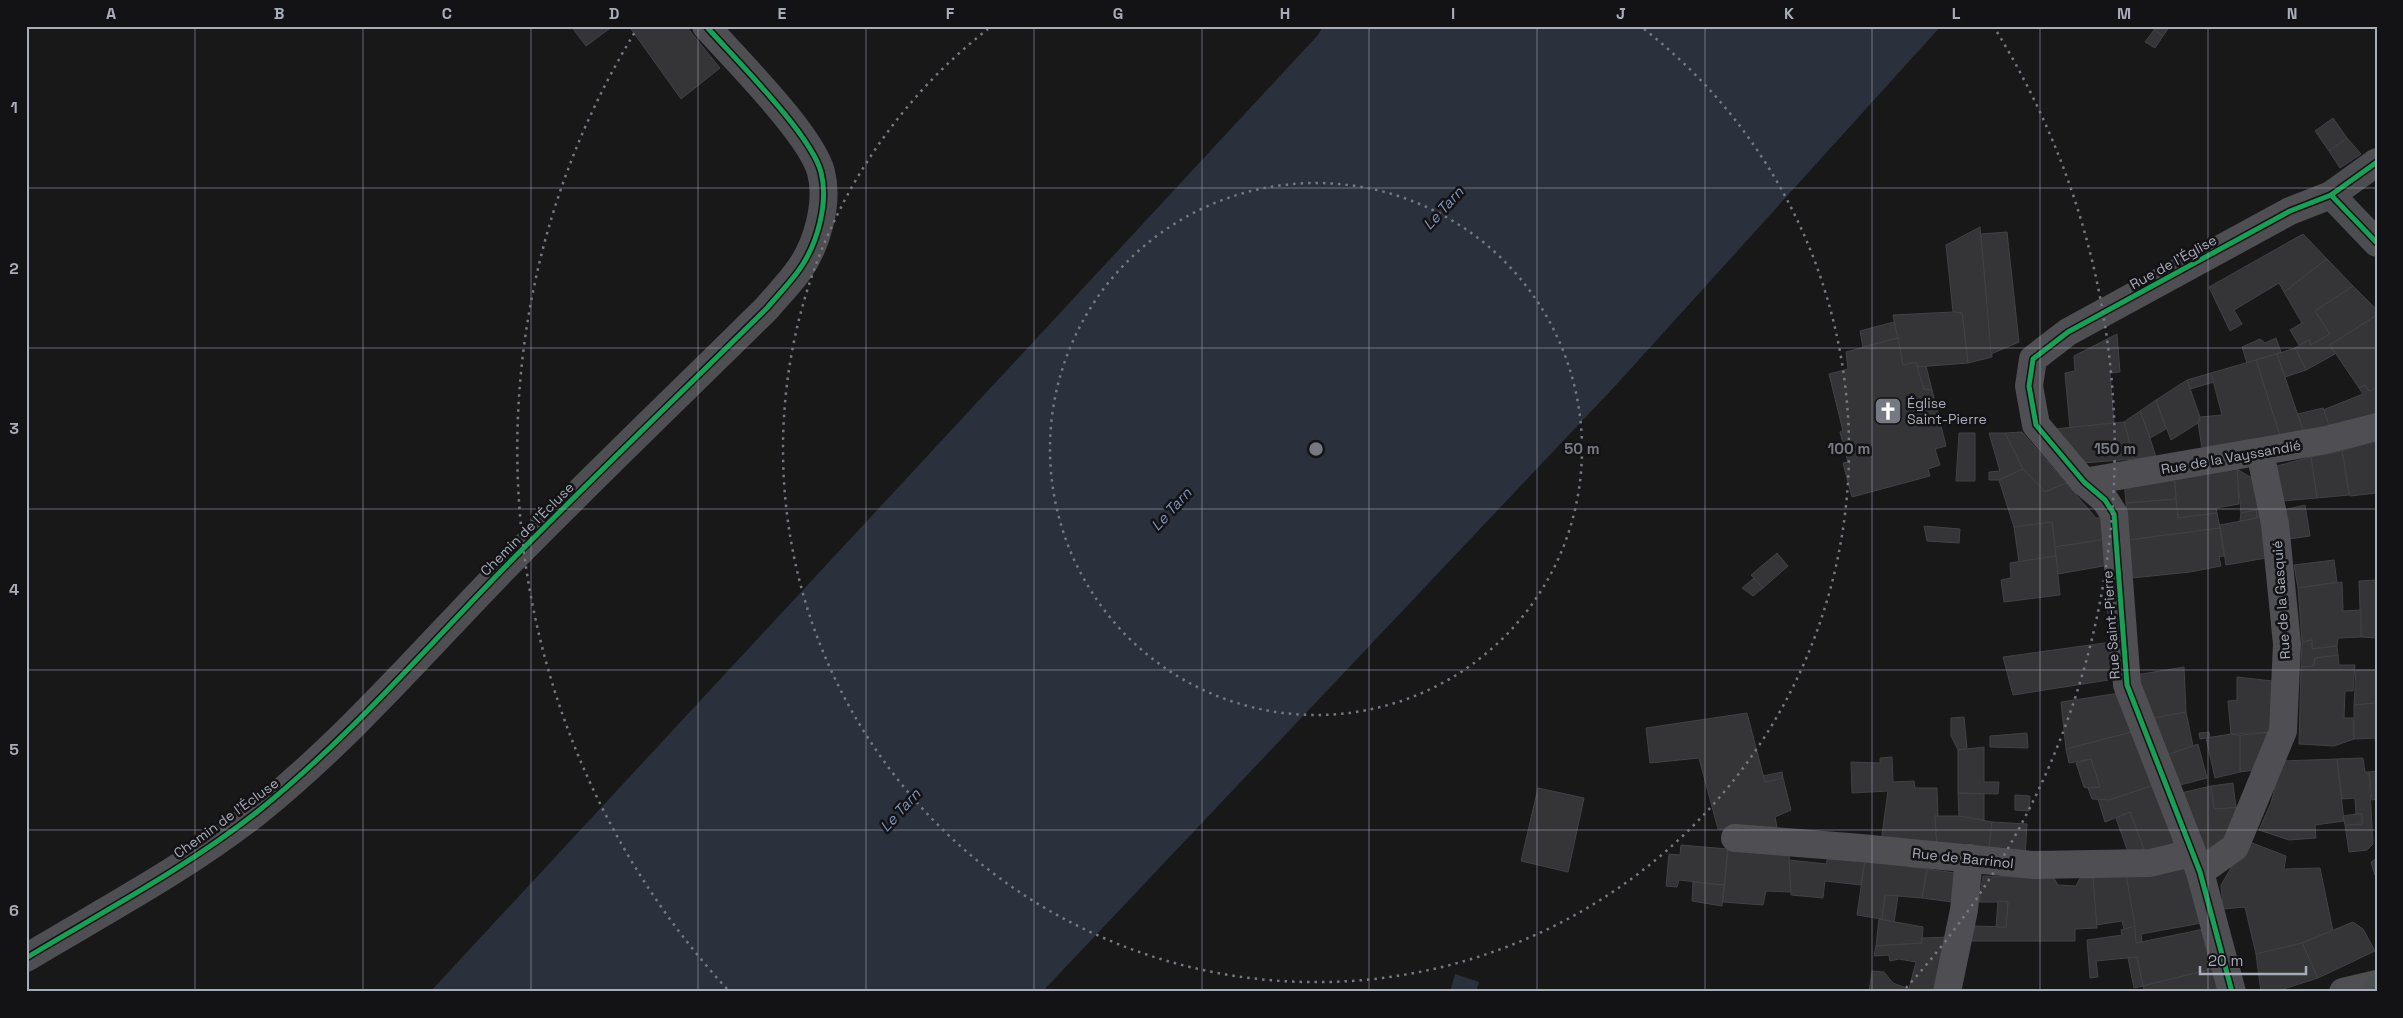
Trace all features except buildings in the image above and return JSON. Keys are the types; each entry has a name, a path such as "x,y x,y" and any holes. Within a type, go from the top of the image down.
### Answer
{"street":[{"name":"Chemin de l'Écluse","path":"26,958 174,869 254,814 285,789 342,735 507,565 767,308 799,269 818,229 822,198 820,172 797,131 706,26"},
{"path":"2377,162 2331,195 2377,243"},
{"name":"Rue de l'Église","path":"2032,359 2068,332 2290,211 2331,195"},
{"name":"Rue Saint-Pierre","path":"2032,359 2029,386 2036,425 2084,482 2105,500 2114,514 2127,685 2196,863 2232,992"},
{"name":"Rue de la Vayssandié","path":"2084,482 2326,440 2377,427"},
{"name":"Rue de la Gasquié","path":"2196,863 2235,847 2283,731 2287,644 2275,524 2260,452"},
{"name":"Rue de Barrinol","path":"1734,838 2034,864 2196,863"},
{"path":"1947,992 1964,910 1969,858"},
{"path":"2344,992 2377,984"}],"water":[{"name":"Le Tarn","path":"1323,26 1941,26 1617,384 1042,992 430,992 1318,35"},
{"path":"1455,974 1479,982 1476,992 1450,992"}],"cycle path":[{"path":"26,958 202,852 257,812 323,755 537,534 767,308 799,270 811,248 820,223 823,197 821,172 814,156 788,118 706,26"},
{"path":"2232,992 2200,872 2127,685 2114,514 2105,500 2084,482 2036,425 2029,386 2033,359 2068,332 2290,211 2331,195 2377,162"},
{"path":"2331,195 2377,243"}],"place":[{"name":"Église Saint-Pierre","path":"1888,411"}]}
